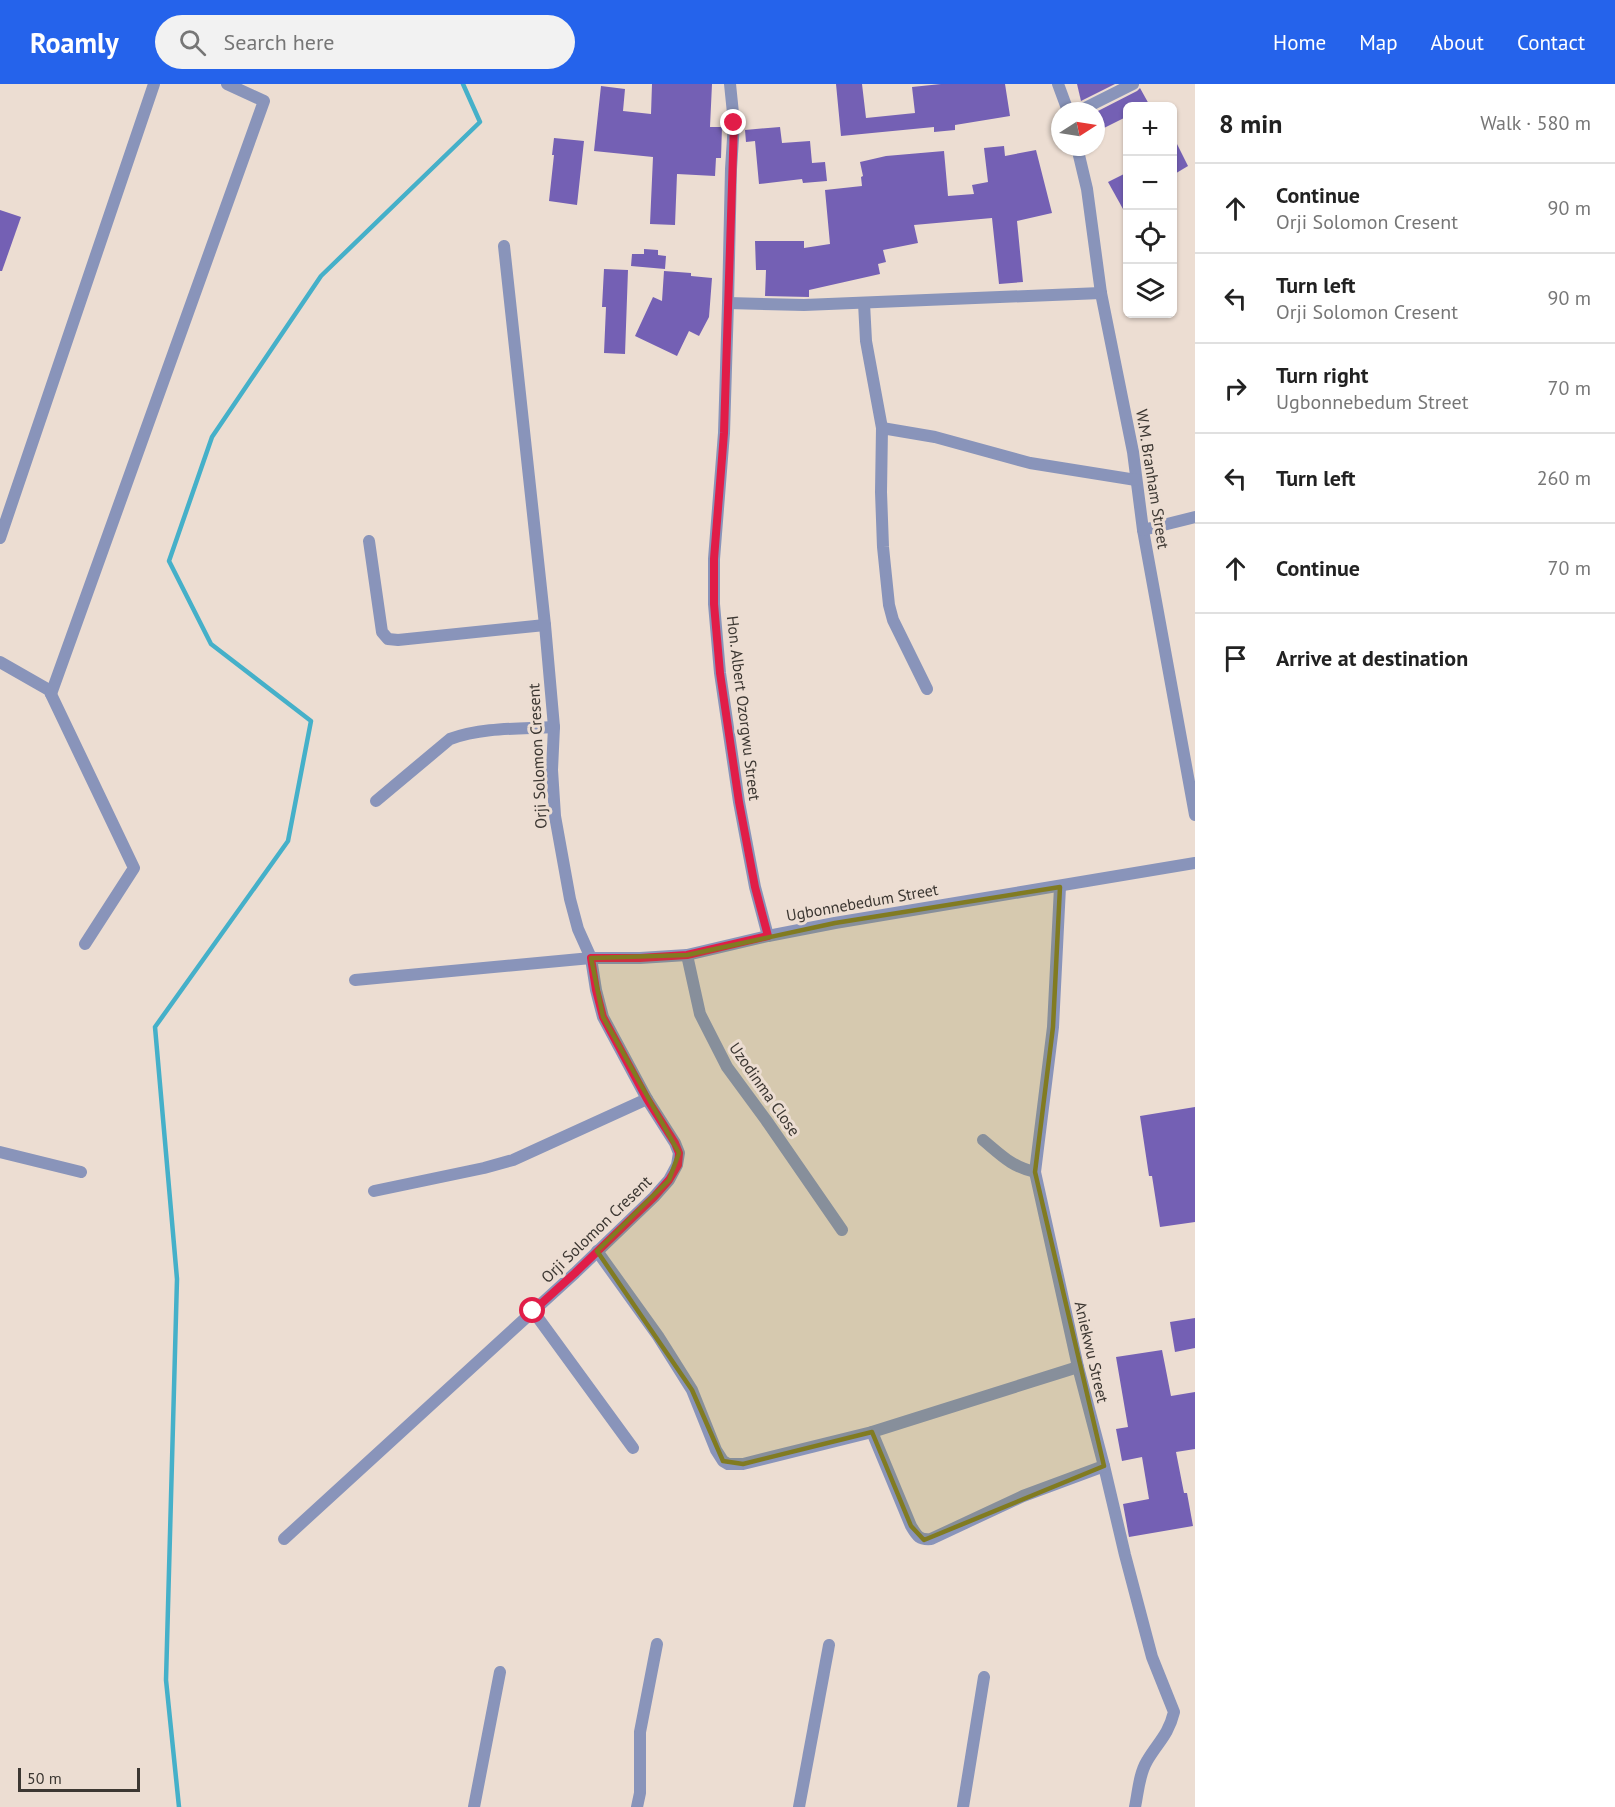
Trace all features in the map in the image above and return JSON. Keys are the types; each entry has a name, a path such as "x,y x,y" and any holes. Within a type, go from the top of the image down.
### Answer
{"street":[{"path":"0,538 154,84"},
{"path":"51,694 264,101 227,84"},
{"name":"Hon. Albert Ozorgwu Street","path":"730,84 734,123 724,433 714,559 714,604 720,673 739,802 755,887 768,936"},
{"path":"1058,84 1065,102"},
{"path":"1097,102 1133,84"},
{"name":"W.M. Branham Street","path":"1079,156 1087,189 1101,293 1125,405 1143,530 1195,815"},
{"name":"Orji Solomon Cresent","path":"284,1539 654,1197 678,1165 679,1153 675,1143 647,1099 603,1017 591,958 578,929 570,899 555,816 552,770 554,727 545,625 504,246"},
{"path":"728,303 804,305 1101,293"},
{"path":"864,303 866,341 882,428 883,547 889,605 893,620 927,689"},
{"path":"882,428 935,437 1030,463 1136,480"},
{"path":"1143,530 1195,517"},
{"path":"369,541 382,632 388,639 433,638 545,625"},
{"path":"0,662 49,690 135,868 85,944"},
{"path":"376,801 450,739 464,734 554,727"},
{"name":"Ugbonnebedum Street","path":"355,980 591,958 687,955 768,936 1195,863"},
{"name":"Aniekwu Street","path":"1060,887 1053,1027 1035,1172 1078,1367 1143,1624 1152,1657 1174,1712 1165,1736 1144,1768 1135,1807"},
{"name":"Uzodinma Close","path":"687,955 700,1014 727,1067 842,1230"},
{"path":"374,1191 513,1160 647,1099"},
{"path":"984,1140 1020,1169 1035,1172"},
{"path":"0,1152 81,1172"},
{"path":"597,1251 658,1336 692,1390 716,1450 723,1461 728,1464 743,1464 872,1432 1078,1367"},
{"path":"533,1311 633,1448"},
{"path":"872,1432 911,1526 918,1537 924,1540 931,1539 1023,1496 1104,1466"},
{"path":"637,1807 640,1793 640,1732 657,1644"},
{"path":"799,1807 829,1645"},
{"path":"474,1807 500,1672"},
{"path":"963,1807 984,1677"}],"highlighted area":[{"path":"1060,887 1053,1027 1035,1172 1104,1466 924,1540 911,1526 872,1432 743,1464 723,1461 692,1390 597,1251 669,1180 679,1153 603,1017 591,958 687,955 835,923"}],"building":[{"path":"652,84 712,84 710,127 722,127 721,158 716,158 715,176 677,174 675,225 650,224 653,157 594,151 601,86 625,89 623,111 651,114"},
{"path":"836,84 862,84 866,118 915,113 912,87 941,84 1005,84 1010,116 955,125 955,130 934,132 934,127 841,136"},
{"path":"1077,84 1115,84 1081,101"},
{"path":"1140,88 1148,102 1123,102 1123,118 1105,128 1105,107"},
{"path":"780,127 782,143 810,141 812,163 825,162 827,181 803,183 802,179 759,184 755,141 746,142 745,130"},
{"path":"554,138 584,141 577,205 549,201"},
{"path":"1177,144 1188,166 1177,173"},
{"path":"1004,146 1005,156 1036,150 1052,213 1017,221 1023,282 999,284 992,218 914,225 918,243 883,250 886,262 878,264 880,274 809,290 809,297 765,296 766,270 756,270 755,241 804,241 804,248 830,244 825,190 862,186 861,177 863,176 860,162 886,156 944,151 948,196 974,194 972,185 988,182 984,148"},
{"path":"1123,174 1123,209 1108,182"},
{"path":"0,210 21,217 2,271 0,271"},
{"path":"644,249 658,250 658,255 666,256 665,269 631,266 632,254 644,254"},
{"path":"604,269 628,270 625,354 604,353 606,307 602,307"},
{"path":"664,271 691,273 691,276 712,278 709,317 699,336 689,331 677,356 635,336 653,297 662,301"},
{"path":"1195,1107 1195,1222 1160,1227 1140,1116"},
{"path":"1195,1318 1195,1348 1175,1352 1170,1322"},
{"path":"1162,1350 1171,1396 1195,1392 1195,1449 1176,1452 1193,1526 1129,1537 1123,1504 1149,1499 1142,1457 1122,1461 1116,1429 1128,1427 1116,1357"}],"waterway":[{"path":"179,1807 166,1680 177,1279 155,1027 288,841 311,721 211,644 169,561 212,437 321,276 480,122 463,84"}],"route":[{"path":"533,1311 654,1197 678,1165 679,1153 675,1143 647,1099 603,1017 591,958 687,955 768,936 755,887 739,802 720,673 714,604 714,559 724,433 734,123"}]}
